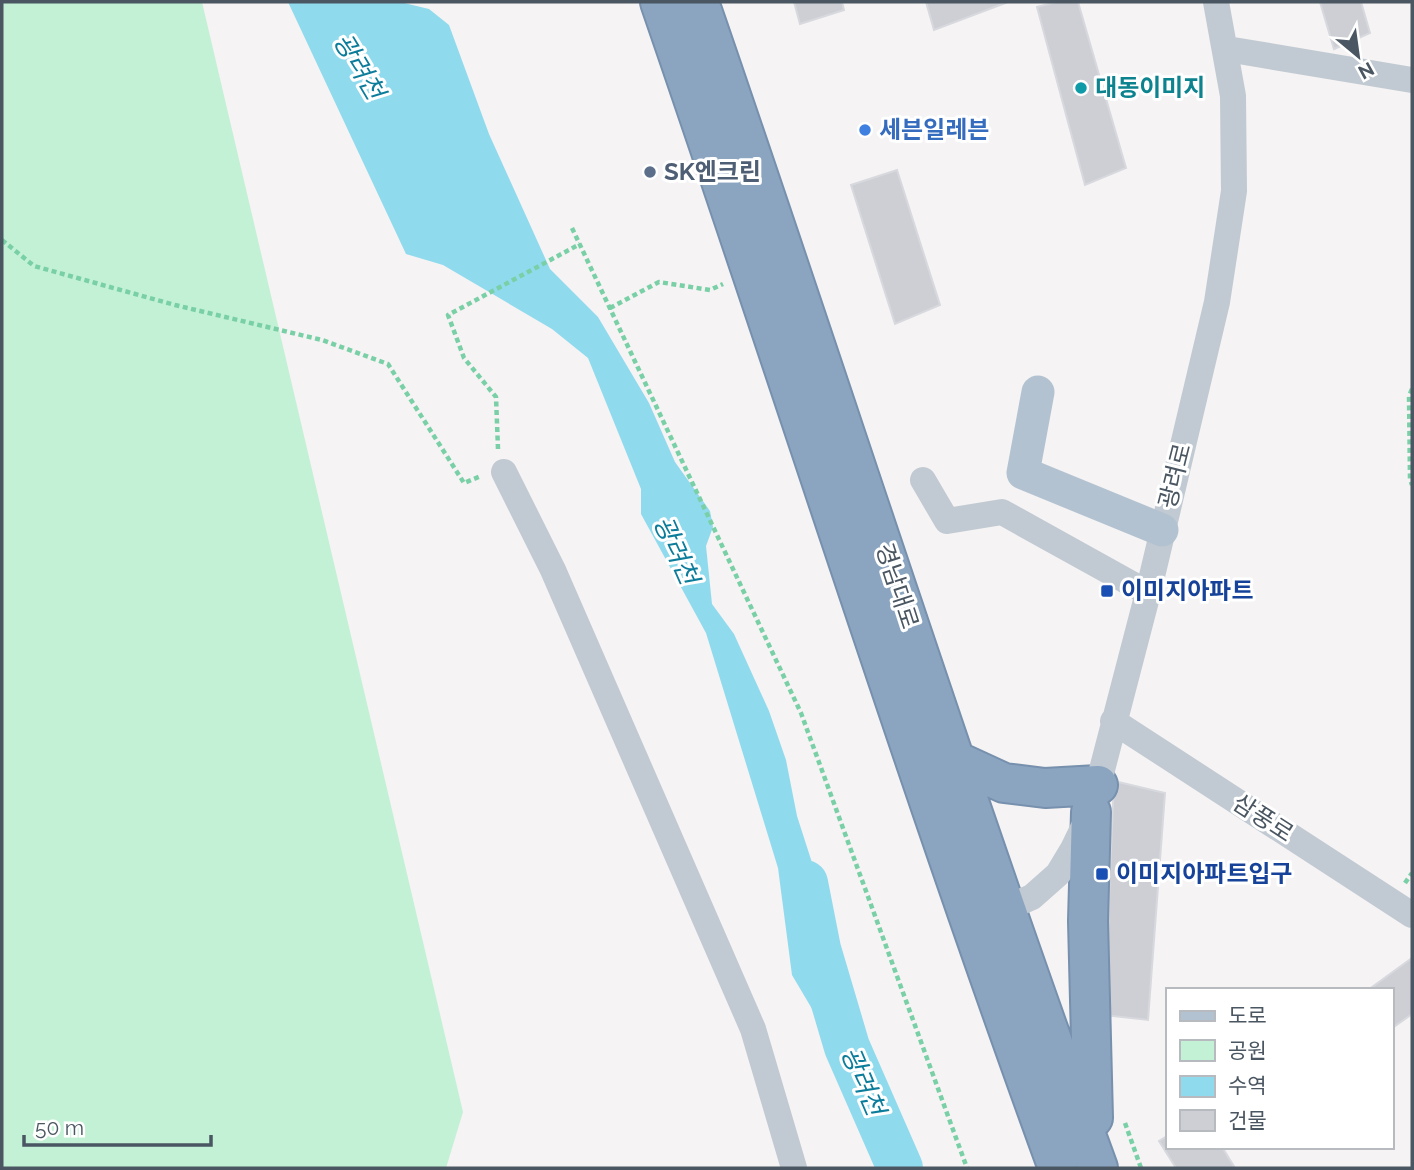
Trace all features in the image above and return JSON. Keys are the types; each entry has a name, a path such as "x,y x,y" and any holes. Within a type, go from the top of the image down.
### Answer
{"highway":[{"name":"경남대로","path":"660,2 752,269 969,923 1058,1168"},
{"name":"경남대로","path":"699,2 1004,911 1097,1165"},
{"path":"954,760 1004,783 1094,798 1090,1074 1097,1165"}],"main road":[{"path":"1038,392 1023,473 1162,530"}],"street":[{"name":"광려로","path":"969,923 1004,911 1032,897 1058,874 1094,798 1148,593 1217,302 1234,191 1233,96 1227,49 1216,2"},
{"path":"1227,49 1412,80"},
{"path":"497,472 553,570 753,1029 794,1168"},
{"path":"923,480 947,521 1002,512 1148,593"},
{"name":"삼풍로","path":"1113,721 1412,915"}],"path":[{"path":"572,228 801,713 967,1168"},
{"path":"2,240 34,266 174,305 322,340 388,364 464,484 497,472 496,397 464,358 448,315 579,245"},
{"path":"610,308 659,282 710,290 752,269"},
{"path":"1412,389 1409,396 1412,485"}],"green space":[{"path":"2,2 202,2 463,1112 446,1168 2,1168"}],"water":[{"path":"288,2 400,2 429,9 449,25 489,134 550,269 598,317 649,403 675,462 710,511 713,527 706,546 712,604 734,634 769,711 786,760 797,816 815,872 819,983 891,1106 915,1168 879,1168 837,1051 792,975 778,868 706,633 641,514 641,489 588,358 552,329 443,265 406,254"}],"building":[{"path":"794,2 842,2 844,10 800,24"},
{"path":"926,2 1008,2 934,30"},
{"name":"대동이미지","path":"1056,2 1078,2 1126,168 1085,185 1037,7"},
{"path":"1320,2 1361,2 1370,33 1334,49"},
{"path":"897,170 940,305 895,324 851,185"},
{"path":"1114,781 1165,793 1148,1020 1104,1015"},
{"path":"1412,958 1412,1014 1393,1028 1393,988 1371,988"},
{"path":"1166,1137 1166,1149 1223,1149 1235,1168 1176,1168 1159,1141"}],"waterway":[{"name":"광려천","path":"805,883 818,949 847,1047 900,1168"}],"place":[{"name":"대동이미지","path":"1081,88"},
{"name":"세븐일레븐","path":"865,130"},
{"name":"SK엔크린","path":"650,172"},
{"name":"이미지아파트","path":"1107,591"},
{"name":"이미지아파트입구","path":"1102,874"}]}
